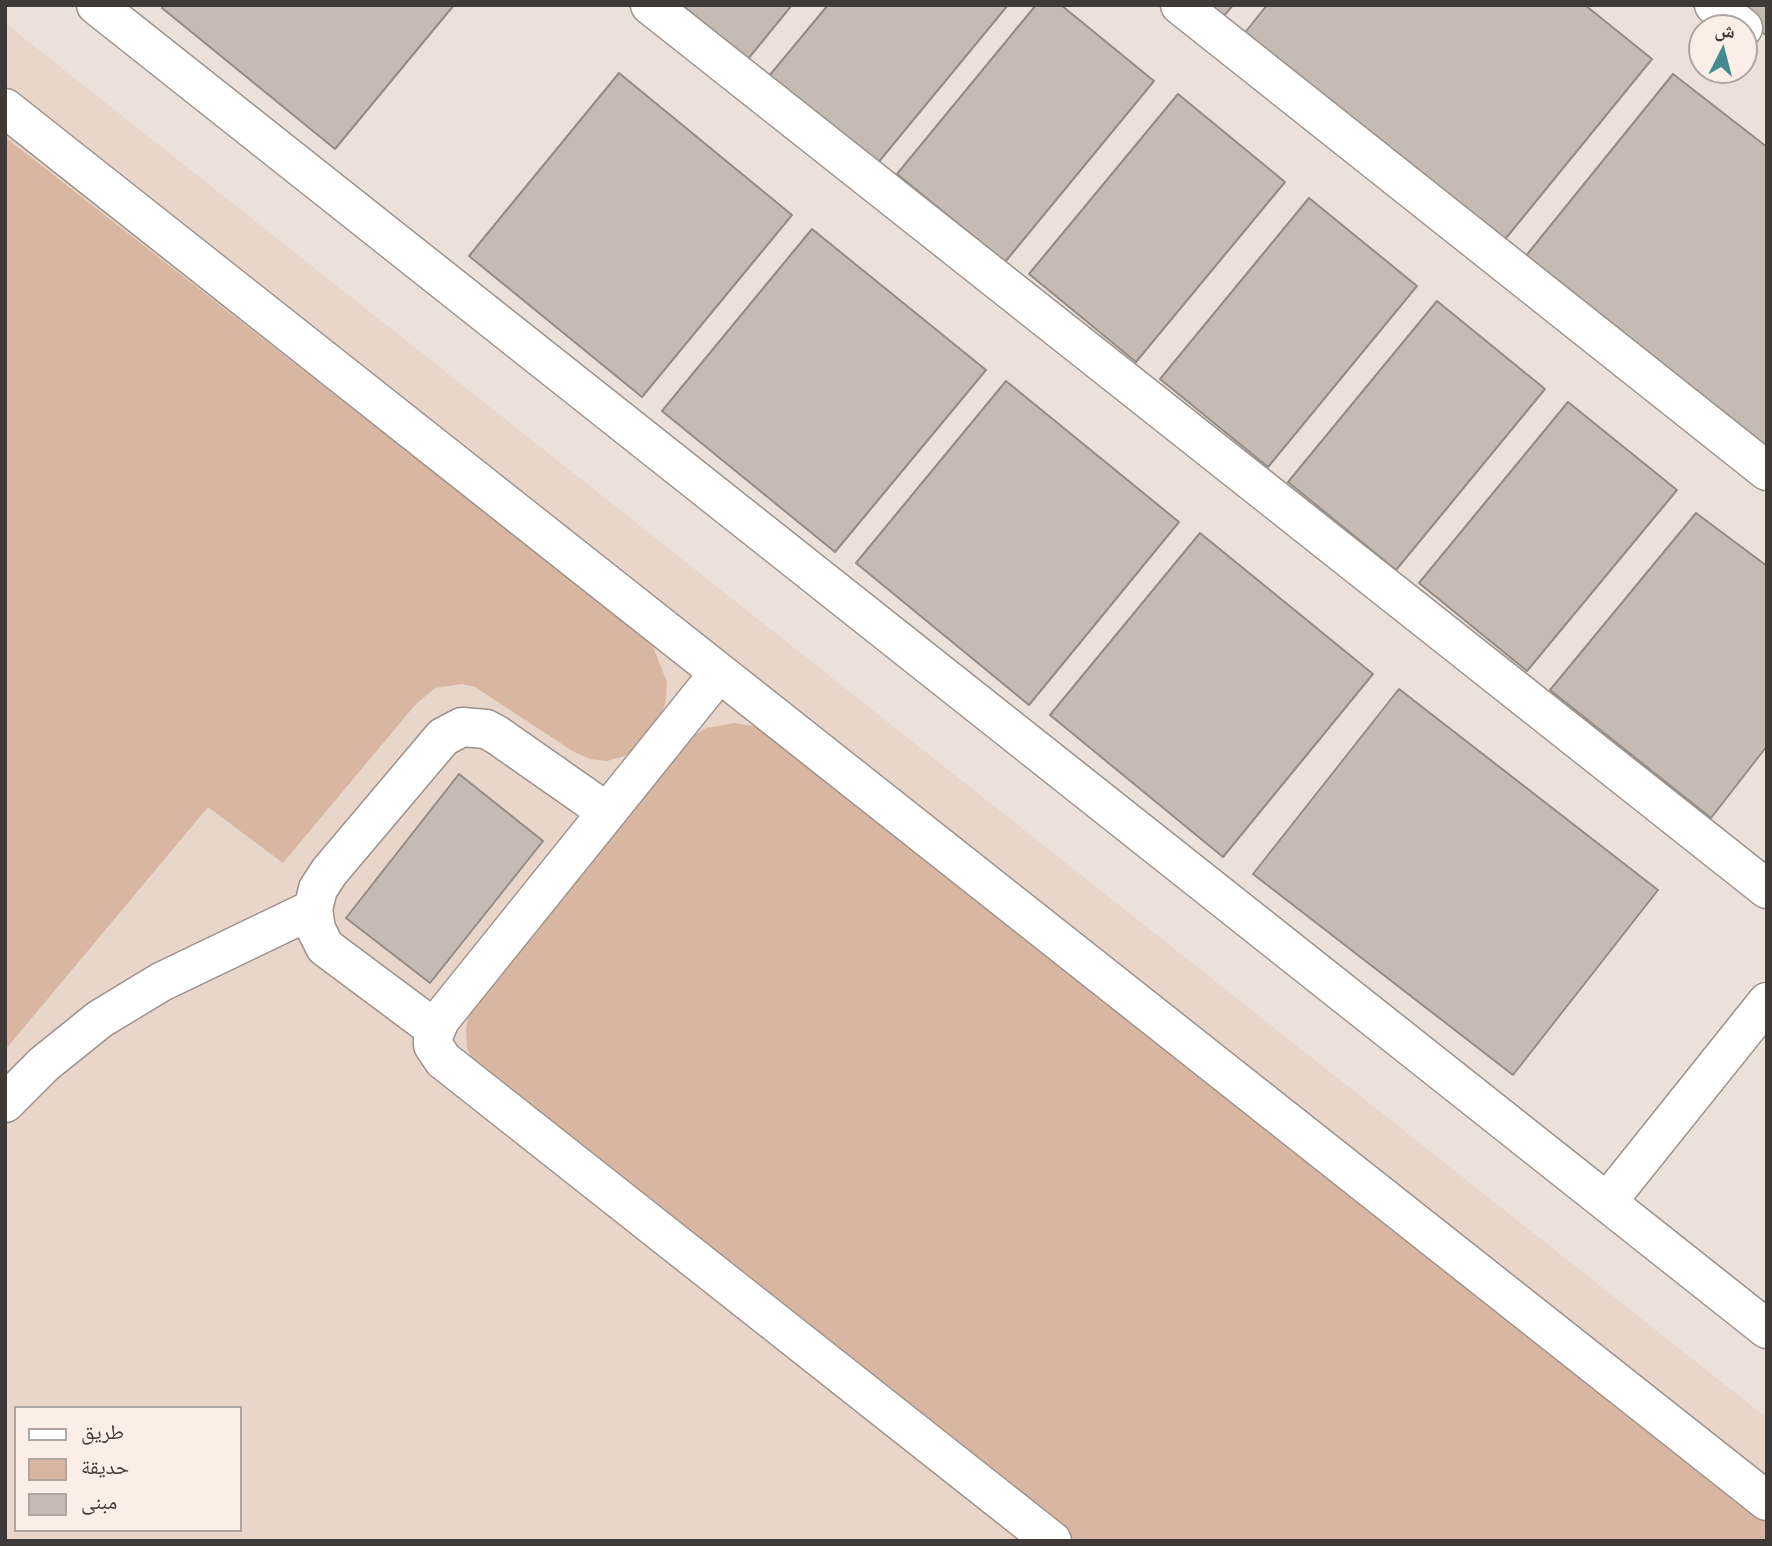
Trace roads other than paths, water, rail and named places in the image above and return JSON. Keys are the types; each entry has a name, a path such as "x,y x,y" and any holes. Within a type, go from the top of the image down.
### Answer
{"street":[{"path":"96,5 1767,1329"},
{"path":"650,5 1767,889"},
{"path":"1180,5 1767,471"},
{"path":"5,108 1767,1501"},
{"path":"719,673 435,1028 433,1045 443,1060 1052,1541"},
{"path":"435,1028 325,947 316,929 313,909 318,889 329,872 443,737 462,727 486,729 497,735 607,812"},
{"path":"5,1103 44,1064 110,1013 160,982 313,909"},
{"path":"1607,1202 1767,1002"}]}
